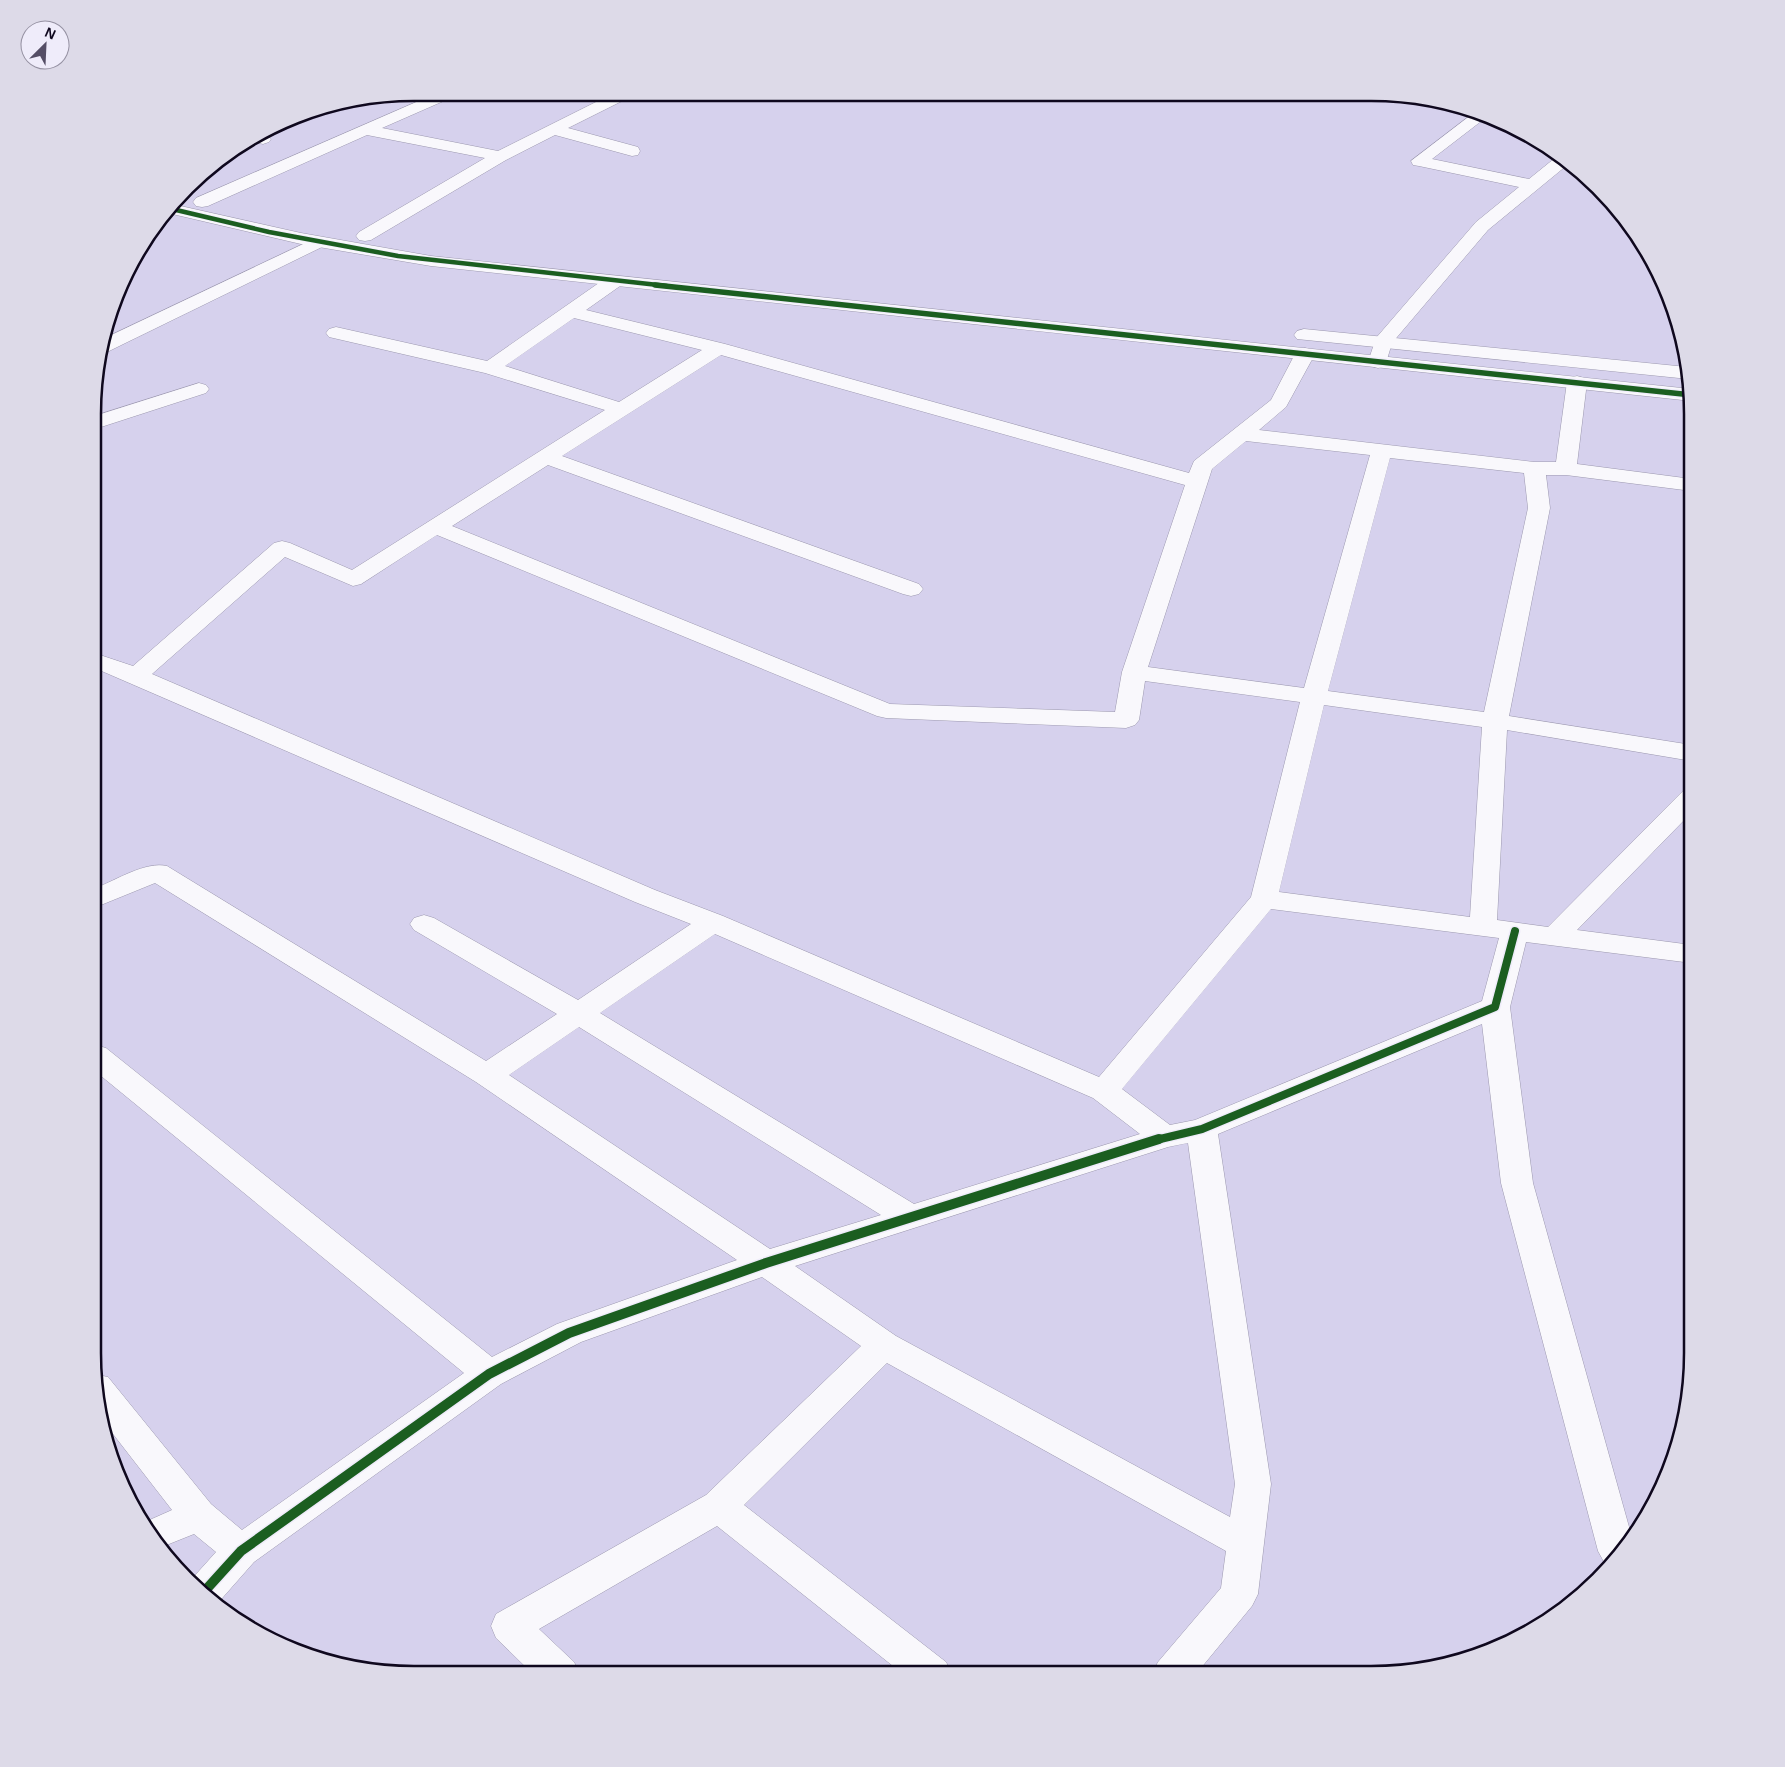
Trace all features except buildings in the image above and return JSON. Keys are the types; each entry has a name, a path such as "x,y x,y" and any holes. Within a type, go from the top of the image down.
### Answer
{"street":[{"path":"202,202 431,101"},
{"path":"365,236 500,156 610,101"},
{"path":"1475,119 1419,161 1532,185"},
{"path":"552,129 632,151"},
{"path":"365,130 500,156"},
{"path":"1378,362 1383,342 1482,226 1558,164"},
{"path":"188,198 273,219 408,243 1142,322 1383,342 1681,372"},
{"path":"177,210 318,242 431,261 613,282 1683,394"},
{"path":"109,343 318,242"},
{"path":"490,368 613,282"},
{"path":"571,312 718,348 1197,482"},
{"path":"336,333 490,368 622,409"},
{"path":"136,676 282,548 353,579 718,348"},
{"path":"436,526 886,711 1126,720 1134,672 1202,466 1279,403 1305,354"},
{"path":"1566,469 1577,382"},
{"path":"101,419 199,388"},
{"path":"1241,434 1534,468 1566,469 1684,484"},
{"path":"1104,1091 1264,899 1314,696 1382,450"},
{"path":"546,457 911,589"},
{"path":"1483,926 1495,721 1539,508 1534,468"},
{"path":"101,663 636,892 713,922 1104,1091 1165,1137"},
{"path":"1134,672 1495,721 1684,752"},
{"path":"1556,935 1684,805"},
{"path":"101,896 157,872 487,1076 766,1263 884,1345 1246,1544"},
{"path":"1264,899 1684,953"},
{"path":"487,1076 713,922"},
{"path":"424,924 580,1014 912,1218"},
{"path":"1515,930 1496,1007 1517,1184 1616,1547"},
{"path":"208,1588 241,1551 489,1374 569,1333 766,1263 1165,1137 1202,1129 1496,1007"},
{"path":"101,1060 489,1374"},
{"path":"1179,1666 1239,1594 1253,1484 1202,1129"},
{"path":"552,1666 510,1626 719,1506 884,1345"},
{"path":"105,1398 198,1515 241,1551"},
{"path":"719,1506 922,1666"},
{"path":"159,1533 198,1515"}],"cycle path":[{"path":"177,210 301,238 431,261 1683,394"},
{"path":"208,1588 241,1551 489,1374 569,1333 766,1263 1165,1137 1202,1129 1495,1007 1515,931"}]}
